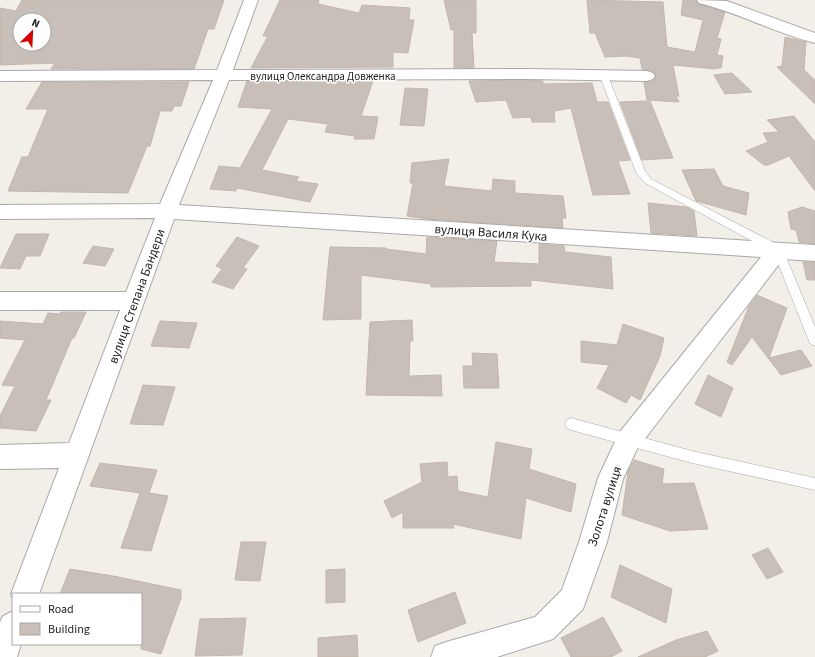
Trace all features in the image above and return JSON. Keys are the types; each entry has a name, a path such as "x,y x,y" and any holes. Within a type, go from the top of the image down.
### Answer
{"street":[{"name":"вулиця Степана Бандери","path":"25,593 167,211 223,76 251,0"},
{"path":"704,0 722,4 803,35 815,38"},
{"name":"вулиця Олександра Довженка","path":"0,76 520,74 647,76"},
{"name":"вулиця Василя Кука","path":"0,212 167,211 815,253"},
{"name":"Золота вулиця","path":"446,657 543,629 573,599 593,542 611,478 628,440 778,250"},
{"path":"0,301 134,301"},
{"path":"0,457 77,455"},
{"path":"2,657 12,629"}],"lane":[{"path":"604,76 641,172 648,181 778,250 815,341"},
{"path":"571,424 692,457 815,484"}],"building":[{"path":"22,0 224,0 214,29 208,29 194,69 51,69 55,63 0,65 0,8 16,11"},
{"path":"280,0 319,0 318,4 359,13 362,5 410,8 409,20 414,20 408,53 393,52 393,67 251,68 268,36 263,36"},
{"path":"444,0 476,0 476,33 472,33 474,68 454,68 454,30 451,30"},
{"path":"587,0 663,2 667,47 695,52 703,20 681,15 683,0 696,0 699,4 725,12 717,38 721,39 717,55 723,56 721,68 715,69 673,65 679,97 674,92 679,102 647,100 644,82 653,80 656,75 653,72 642,69 640,58 626,56 605,57 595,33 590,33"},
{"path":"785,37 806,42 804,70 815,80 815,104 777,67 782,66"},
{"path":"732,73 752,92 725,94 714,75"},
{"path":"247,81 373,81 361,116 378,117 374,139 354,139 355,136 325,132 328,124 288,119 262,170 299,177 296,181 318,184 310,202 237,188 236,191 210,189 219,166 240,168 272,109 238,107"},
{"path":"469,81 543,81 543,84 592,83 597,102 608,102 630,160 618,161 630,194 593,195 571,108 554,111 555,122 532,122 531,117 513,118 506,100 476,102"},
{"path":"42,82 189,82 181,106 174,106 172,111 160,111 150,146 147,146 128,193 8,191 22,157 28,157 48,109 26,109"},
{"path":"405,88 428,89 424,126 400,125"},
{"path":"650,101 673,158 642,160 620,102"},
{"path":"794,116 815,142 815,191 789,156 768,165 764,165 746,151 768,142 763,133 779,132 767,120"},
{"path":"449,159 444,186 492,191 493,179 515,181 515,193 563,196 566,218 562,218 563,228 427,219 407,216 413,183 410,183 412,163"},
{"path":"714,169 723,186 749,193 746,215 696,201 682,170"},
{"path":"648,203 686,207 694,211 697,236 651,233"},
{"path":"802,207 815,211 815,244 799,242 796,230 791,229 788,212"},
{"path":"16,234 49,234 40,256 26,256 20,269 0,268"},
{"path":"237,237 259,246 243,268 247,269 233,289 212,282 222,269 216,266"},
{"path":"427,237 497,241 494,262 539,264 539,244 564,246 565,252 611,257 613,289 531,280 531,286 431,287 431,284 361,275 361,319 323,320 330,247 386,248 426,254"},
{"path":"93,246 114,249 105,266 83,263"},
{"path":"803,262 815,262 815,280 807,280"},
{"path":"757,295 787,308 769,358 801,350 812,366 781,375 752,337 732,365 727,362 749,306"},
{"path":"61,312 86,312 74,338 72,338 46,400 51,400 36,431 0,428 0,416 15,386 2,385 25,340 0,338 0,321 43,324 48,313 60,314"},
{"path":"412,320 413,341 410,341 409,376 441,375 442,396 366,395 370,322"},
{"path":"160,321 197,323 189,348 151,346"},
{"path":"623,324 664,338 660,356 640,400 631,395 626,403 597,388 609,365 581,362 581,341 617,345"},
{"path":"472,353 497,354 499,388 464,388 463,366 473,366"},
{"path":"708,375 733,388 721,417 695,404"},
{"path":"143,385 175,387 163,425 130,424"},
{"path":"496,442 532,449 529,469 576,484 571,512 526,498 521,539 453,524 454,528 403,528 403,512 392,518 384,501 422,482 420,464 447,462 448,477 457,476 458,491 488,497"},
{"path":"634,460 664,469 662,484 694,483 708,529 670,531 622,515 628,472"},
{"path":"100,463 157,470 149,493 168,496 151,551 121,548 140,493 90,486"},
{"path":"241,542 266,542 260,581 235,580"},
{"path":"768,548 783,572 767,579 752,555"},
{"path":"620,565 672,589 666,623 611,597"},
{"path":"70,569 181,590 181,598 161,654 141,649 142,593 60,593"},
{"path":"345,569 345,602 326,603 326,570"},
{"path":"455,592 466,623 418,642 408,610"},
{"path":"603,617 622,651 611,657 571,657 561,638"},
{"path":"246,618 242,655 195,656 200,619"},
{"path":"707,631 718,651 705,657 638,657 676,640"},
{"path":"357,635 358,657 318,657 318,638"}]}
